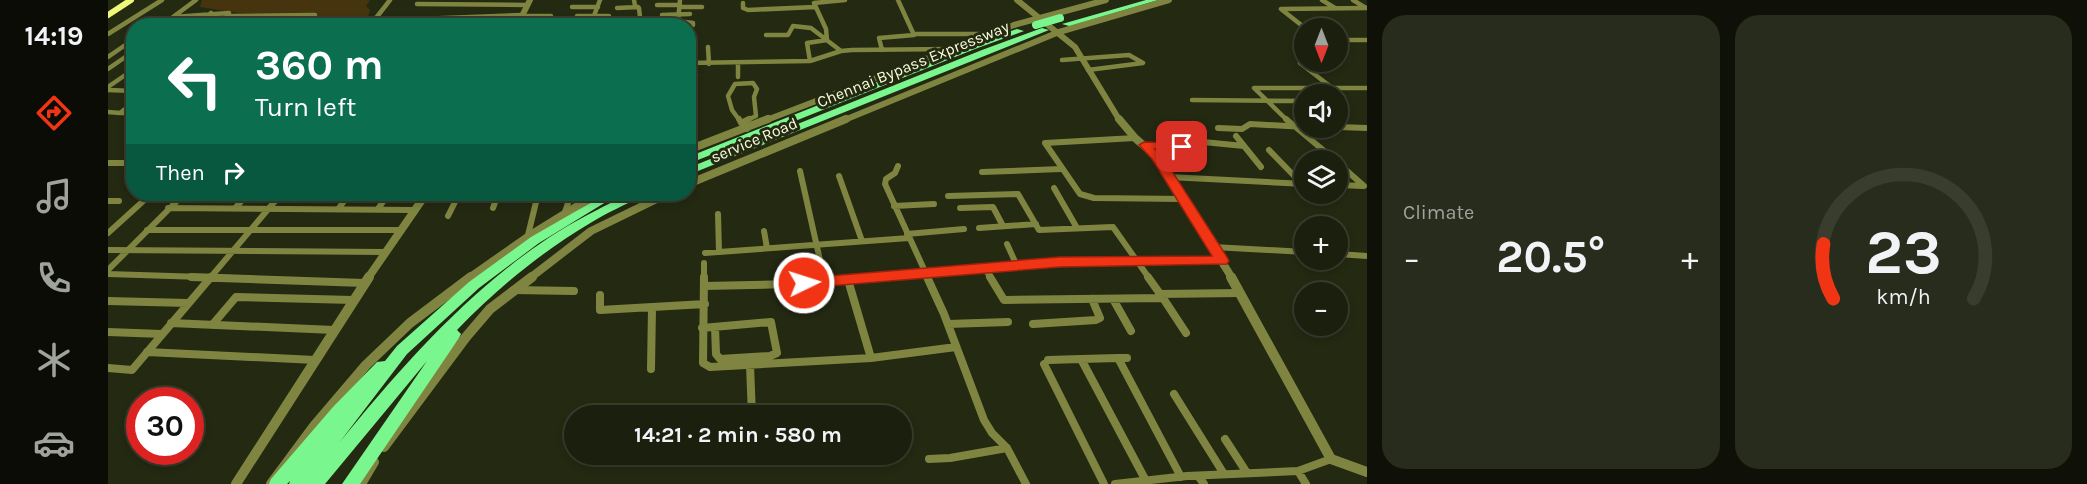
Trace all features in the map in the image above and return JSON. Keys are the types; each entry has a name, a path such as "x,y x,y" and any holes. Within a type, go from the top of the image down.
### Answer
{"highway":[{"name":"Chennai Bypass Expressway","path":"1063,21 1129,0"},
{"name":"Chennai Bypass Expressway","path":"696,158 972,47 1040,24 1063,21 1154,0"},
{"name":"Chennai Bypass Expressway","path":"696,169 985,52 1040,24"},
{"path":"277,484 374,373 482,279 535,240 601,201"},
{"path":"315,484 421,358 488,291 547,245 621,201"},
{"path":"350,484 444,347 488,291"},
{"path":"297,484 402,350"}],"main road":[{"path":"108,15 130,0"}],"street":[{"path":"133,18 162,0"},
{"path":"196,0 173,17 230,13"},
{"path":"376,18 390,0"},
{"path":"594,16 600,0"},
{"path":"634,0 640,18"},
{"path":"743,3 743,8 748,10 845,0"},
{"path":"898,0 915,34"},
{"path":"1017,0 1040,24 1059,32 1075,47 1092,69 1114,115 1157,157 1222,261 1330,459"},
{"path":"696,147 993,34 1040,24 1106,0"},
{"name":"service Road","path":"696,180 1059,32 1169,0"},
{"path":"1322,0 1337,9"},
{"path":"1353,0 1367,8"},
{"path":"444,13 453,2"},
{"path":"417,4 529,2 521,18"},
{"path":"813,3 826,29 827,40"},
{"path":"679,15 680,4"},
{"path":"657,5 680,4 702,7"},
{"path":"572,7 597,7"},
{"path":"616,8 638,7"},
{"path":"1294,19 1281,9 1367,8"},
{"path":"204,18 211,13"},
{"path":"662,15 690,14"},
{"path":"225,18 228,16 315,15 312,18"},
{"path":"530,18 551,16"},
{"path":"577,16 609,16"},
{"path":"108,34 126,23"},
{"path":"766,35 788,35 792,27 811,28 841,51"},
{"path":"882,50 879,38 915,34 993,34"},
{"path":"810,61 807,43 827,40"},
{"path":"1348,40 1367,40"},
{"path":"108,57 126,45"},
{"path":"708,47 709,64"},
{"path":"696,63 810,61 841,51 954,49"},
{"path":"1062,60 1129,55 1143,63 1092,69"},
{"path":"108,69 126,57"},
{"path":"738,64 738,77"},
{"path":"1312,72 1327,84"},
{"path":"108,89 126,75"},
{"path":"741,123 756,116 754,96 757,89 753,83 735,84 728,96 731,109 741,123 747,129"},
{"path":"1294,87 1254,88 1294,127"},
{"path":"1348,87 1367,88"},
{"path":"108,89 126,90"},
{"path":"1192,99 1294,101"},
{"path":"120,113 126,108"},
{"path":"108,112 126,113"},
{"path":"1192,124 1203,142"},
{"path":"1218,128 1242,129 1250,124 1294,127"},
{"path":"1348,127 1367,128"},
{"path":"1236,136 1261,167"},
{"path":"1135,138 1045,142 1061,169 1080,194 1088,198 1183,199"},
{"path":"1307,138 1322,150"},
{"path":"1144,145 1179,147 1182,146 1182,140 1244,146"},
{"path":"1269,150 1294,175"},
{"path":"108,168 111,163"},
{"path":"898,166 896,173 885,182 894,206 948,324 987,428 1007,448 1026,484"},
{"path":"982,172 1061,169"},
{"path":"800,171 825,281"},
{"path":"1348,171 1366,185"},
{"path":"838,176 862,241"},
{"path":"1169,177 1294,184"},
{"path":"1348,185 1366,185"},
{"path":"1054,188 1077,228"},
{"path":"948,195 1018,194 1039,230 1113,227 1186,333"},
{"path":"108,201 119,201"},
{"path":"108,233 143,201"},
{"path":"108,272 176,201"},
{"path":"236,207 242,201"},
{"path":"108,368 132,370 274,201"},
{"path":"339,208 344,201"},
{"path":"378,209 383,201"},
{"path":"236,484 353,300 421,201"},
{"path":"448,216 456,201"},
{"path":"493,208 496,201"},
{"path":"528,235 536,201"},
{"path":"565,212 569,201"},
{"path":"272,484 277,473 325,412 380,351 431,306 528,235 585,201"},
{"path":"361,484 377,456 466,337 490,309 591,231 653,201"},
{"path":"894,206 934,204"},
{"path":"168,208 269,207 415,210"},
{"path":"960,208 993,207 1003,226"},
{"path":"718,214 718,252"},
{"path":"979,228 1036,224"},
{"path":"147,230 253,228 402,230"},
{"path":"705,253 862,241 964,229"},
{"path":"764,231 767,248"},
{"path":"1006,244 1017,266"},
{"path":"1213,247 1294,251"},
{"path":"108,250 233,249 386,252"},
{"path":"1348,255 1367,256"},
{"path":"704,286 848,280 1060,262 1222,261"},
{"path":"704,263 705,304 702,328 705,366 871,358 956,347"},
{"path":"985,269 1004,300 1113,299 1240,293"},
{"path":"108,272 365,283"},
{"path":"848,280 871,358"},
{"path":"514,290 574,291"},
{"path":"600,295 600,310 705,304"},
{"path":"213,324 236,297 353,300"},
{"path":"1033,324 1096,320 1100,318 1100,314 1092,299"},
{"path":"1113,299 1131,331"},
{"path":"108,301 188,303"},
{"path":"651,369 652,308"},
{"path":"702,328 771,322 777,353 771,356 720,359 716,354 715,327"},
{"path":"948,324 1008,322"},
{"path":"171,323 334,330"},
{"path":"108,332 162,334"},
{"path":"147,352 315,360"},
{"path":"1104,484 1046,362 1123,358 1181,477"},
{"path":"1081,359 1146,481"},
{"path":"750,365 752,405"},
{"path":"1174,394 1224,474"},
{"path":"1225,439 1247,473"},
{"path":"929,459 1007,448"},
{"path":"1115,484 1181,477 1201,480 1224,474 1298,471 1330,459 1367,472"},
{"path":"1298,471 1306,484"}],"shaded area":[{"path":"202,0 370,0 366,6 370,10 368,18 316,18 309,15 239,13 200,7"}],"route":[{"path":"804,283 1060,262 1222,261 1157,157 1144,145 1182,147"}]}
